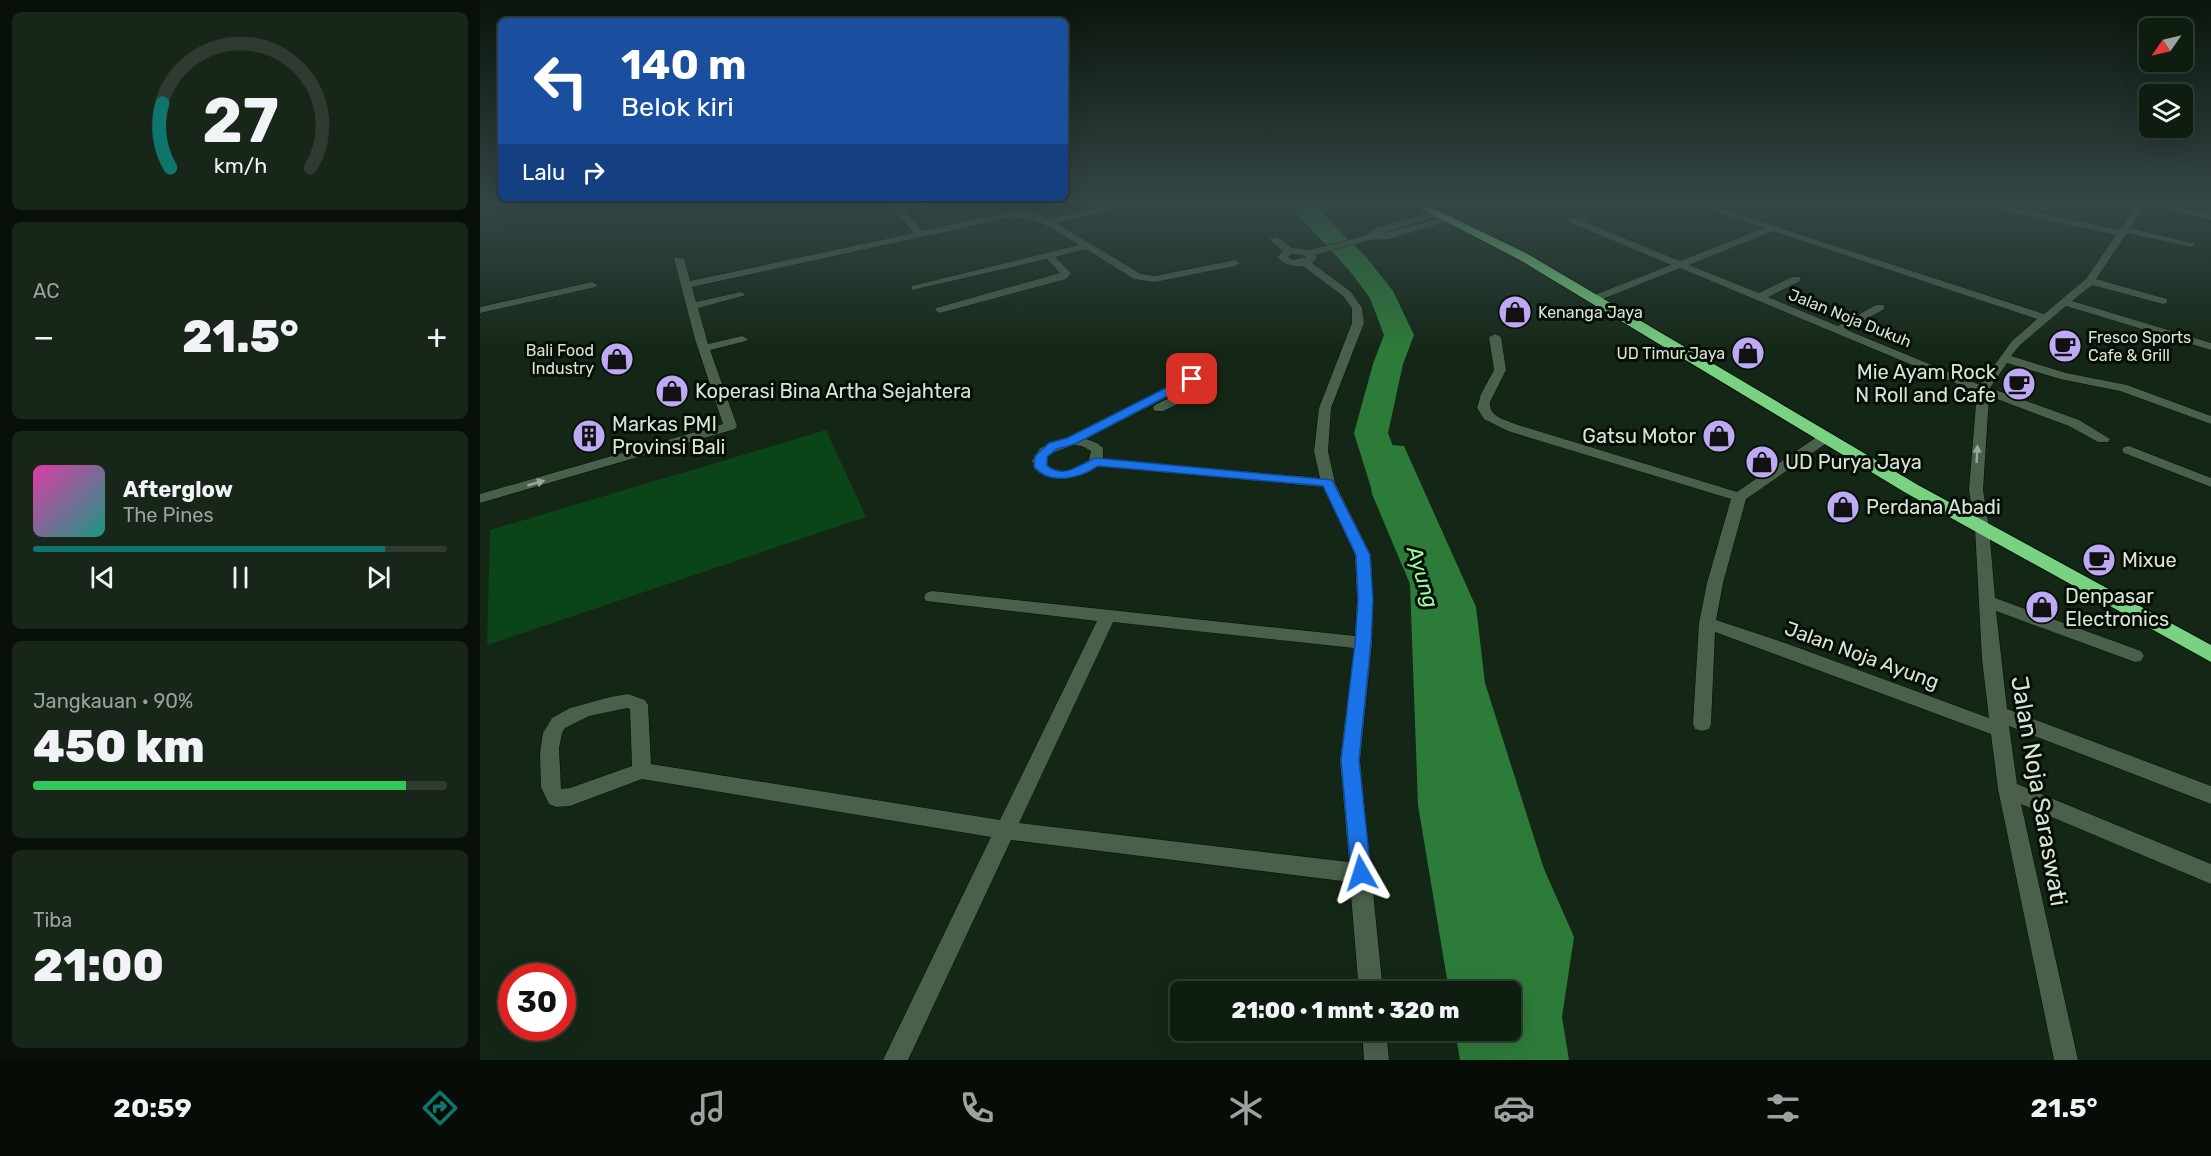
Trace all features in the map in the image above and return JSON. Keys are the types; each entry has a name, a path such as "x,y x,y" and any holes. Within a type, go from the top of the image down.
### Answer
{"highway":[{"path":"1519,253 1826,437 1980,520 2211,654"}],"street":[{"path":"687,285 831,253"},
{"path":"916,288 1059,253"},
{"path":"1099,253 1130,274 1146,278 1166,277 1235,263"},
{"path":"1295,253 1307,258 1334,282 1357,308 1358,323 1325,408 1321,451 1328,483 1363,555 1365,600 1363,643 1350,760 1370,981"},
{"path":"1307,258 1316,253"},
{"name":"Jalan Noja Dukuh","path":"1651,253 1983,390 2074,423 2103,439"},
{"path":"1596,298 1711,253"},
{"path":"1850,253 2044,318"},
{"path":"1983,390 2016,343 2090,281 2108,253"},
{"path":"940,309 1062,277 1065,273 1049,256"},
{"path":"480,499 730,426 704,348 679,259"},
{"path":"1758,298 1796,279"},
{"path":"2090,281 2163,301"},
{"path":"480,310 591,285"},
{"path":"692,306 741,295"},
{"path":"2064,302 2211,347"},
{"path":"1837,331 1880,307"},
{"path":"1495,337 1500,369 1481,408 1490,419 1739,497"},
{"path":"704,348 742,339"},
{"path":"2004,358 2064,376 2124,388 2211,420"},
{"path":"1071,441 1089,443 1199,389 1199,382 1182,379 1174,382 1172,390"},
{"path":"1186,394 1172,390 1071,441 1046,451 1039,462 1041,467 1045,471 1062,475 1082,471 1096,462 1328,483"},
{"name":"Jalan Noja Saraswati","path":"1983,390 1976,490 1991,659 2008,789 2066,1060"},
{"path":"1702,724 1707,623 1715,583 1739,497 1826,437"},
{"path":"1089,443 1098,451 1096,462"},
{"path":"2129,450 2211,483"},
{"path":"932,597 1363,643"},
{"path":"1986,601 2135,657"},
{"path":"895,1060 1108,616"},
{"name":"Jalan Noja Ayung","path":"1707,623 2211,795"},
{"path":"642,771 640,713 636,702 616,702 581,712 558,723 554,728 550,739 550,759 551,787 556,798 570,797 642,771 1005,830 1361,873"},
{"path":"2008,789 2211,874"},
{"path":"1375,1041 1376,1060"}],"shaded area":[{"path":"826,430 866,517 487,645 490,530"}],"water":[{"path":"1364,443 1404,446 1476,607 1485,683 1544,869 1574,937 1562,1017 1569,1060 1460,1060 1457,1041 1521,1041 1521,981 1447,981 1418,805 1410,584 1372,494"}],"waterway":[{"name":"Ayung","path":"1348,253 1383,297 1399,335 1388,364 1371,433 1392,494"}],"place":[{"name":"Kenanga Jaya","path":"1515,312"},
{"name":"Fresco Sports Cafe & Grill","path":"2065,346"},
{"name":"UD Timur Jaya","path":"1748,353"},
{"name":"Bali Food Industry","path":"617,359"},
{"name":"Mie Ayam Rock N Roll and Cafe","path":"2019,384"},
{"name":"Koperasi Bina Artha Sejahtera","path":"672,391"},
{"name":"Markas PMI Provinsi Bali","path":"589,436"},
{"name":"Gatsu Motor","path":"1719,436"},
{"name":"UD Purya Jaya","path":"1762,462"},
{"name":"Perdana Abadi","path":"1843,507"},
{"name":"Mixue","path":"2099,560"},
{"name":"Denpasar Electronics","path":"2042,607"}],"route":[{"path":"1192,379 1178,380 1172,384 1172,390 1071,441 1053,446 1041,456 1039,462 1045,471 1062,475 1082,471 1096,462 1328,483 1363,555 1365,600 1363,643 1350,760 1361,873"}]}
